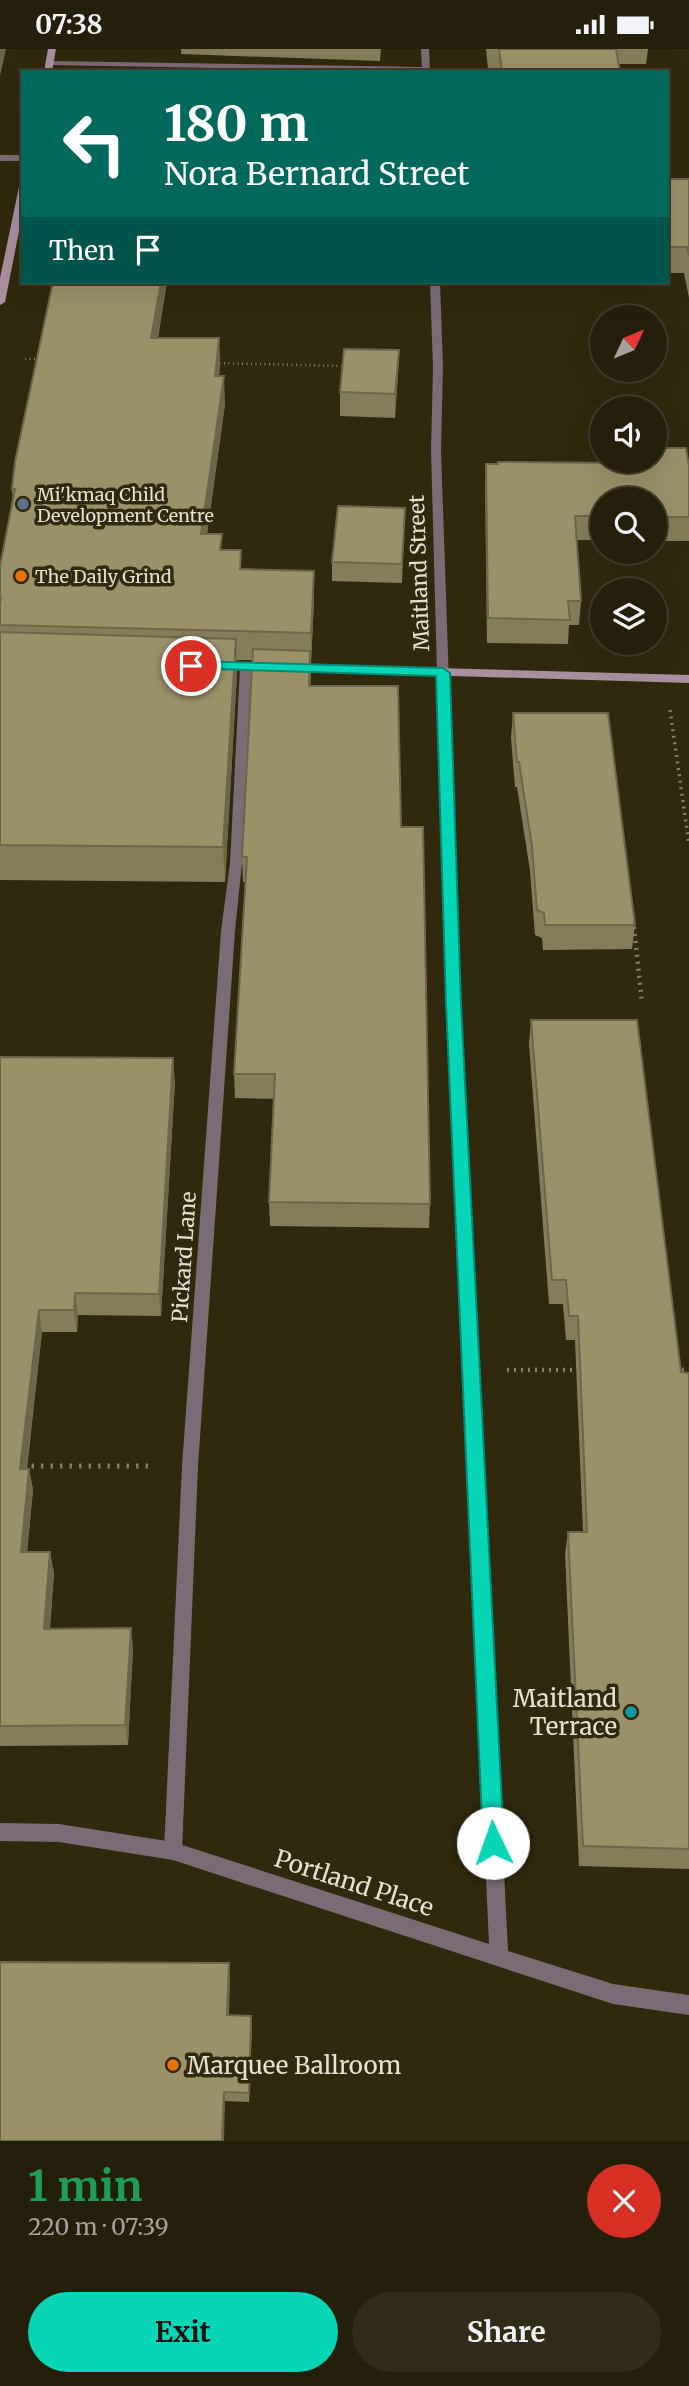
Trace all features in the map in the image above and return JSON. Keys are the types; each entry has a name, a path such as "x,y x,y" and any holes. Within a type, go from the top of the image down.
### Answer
{"street":[{"path":"52,49 49,67 332,70"},
{"path":"425,49 426,70"},
{"path":"0,158 21,158"},
{"path":"0,302 21,197"},
{"name":"Maitland Street","path":"435,284 453,1004 499,1954"},
{"path":"205,666 689,679"},
{"name":"Pickard Lane","path":"173,1851 190,1466 227,944 236,863 246,667"},
{"name":"Portland Place","path":"0,1832 60,1833 173,1851 499,1954 613,1994 689,2005"}],"path":[{"path":"25,359 53,359"},
{"path":"204,362 356,366"},
{"path":"670,709 689,844"},
{"path":"633,922 642,1003"},
{"path":"672,1371 689,1369"},
{"path":"471,1370 591,1370"},
{"path":"14,1466 190,1466"}],"building":[{"path":"499,49 616,49 620,70 502,70"},
{"path":"669,179 689,179 689,256 687,247 669,247"},
{"path":"53,284 161,284 151,338 219,338 215,376 224,376 201,534 222,534 220,550 241,550 240,569 314,571 311,633 0,625 0,566 15,489 12,489 15,462"},
{"path":"344,349 399,350 395,394 340,392"},
{"path":"667,448 686,448 689,467 689,517 667,517 667,487 590,487 590,516 575,516 581,601 568,601 570,620 488,618 486,464 590,463 590,473 667,473"},
{"path":"338,506 405,508 402,564 332,562"},
{"path":"0,632 236,639 223,847 0,845"},
{"path":"253,649 310,651 309,686 398,686 401,827 423,827 430,1204 269,1202 275,1074 234,1074 247,857 242,857"},
{"path":"513,713 608,713 635,925 545,925 544,913 537,910 532,846 517,762"},
{"path":"531,1020 637,1020 681,1372 689,1373 689,1849 583,1846 568,1532 587,1532 578,1316 569,1316 566,1280 552,1280"},
{"path":"0,1057 173,1058 159,1294 75,1293 74,1310 39,1310 20,1469 29,1469 21,1552 50,1552 44,1629 131,1628 125,1725 0,1726"},
{"path":"0,1962 229,1963 227,2015 251,2016 249,2093 224,2092 222,2141 0,2141"}],"place":[{"name":"Mi'kmaq Child Development Centre","path":"23,504"},
{"name":"The Daily Grind","path":"21,576"},
{"name":"Maitland Terrace","path":"631,1712"},
{"name":"Marquee Ballroom","path":"173,2065"}],"route":[{"path":"191,666 443,673 453,1004 493,1843"}]}
